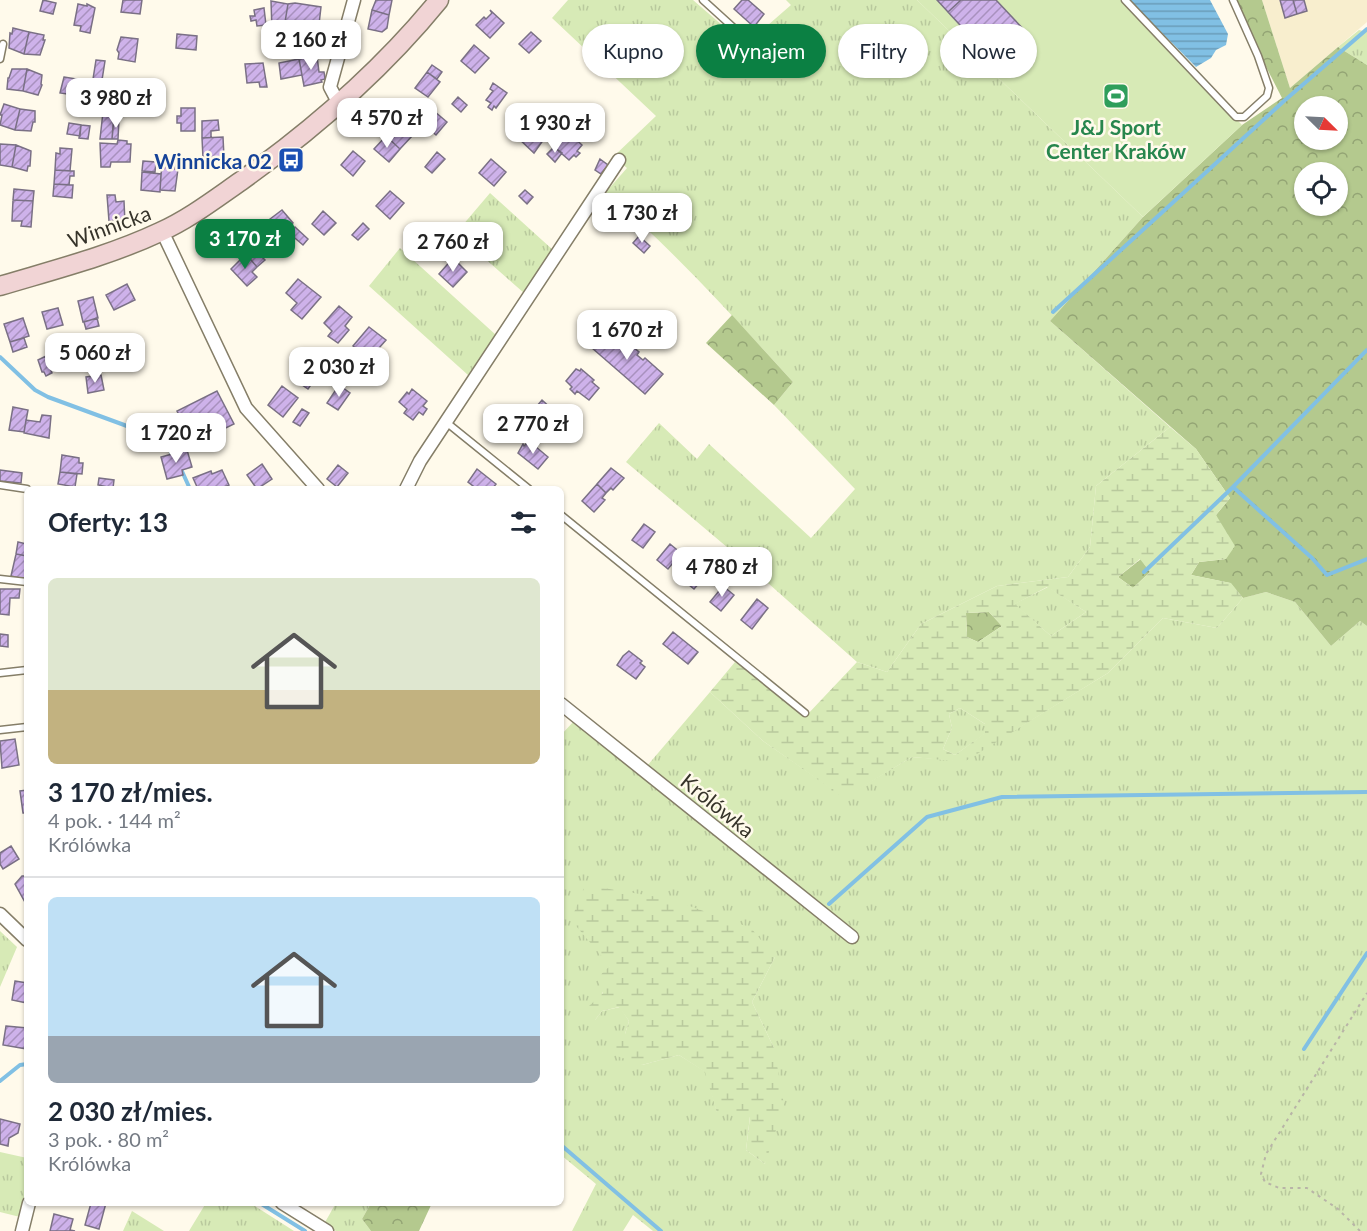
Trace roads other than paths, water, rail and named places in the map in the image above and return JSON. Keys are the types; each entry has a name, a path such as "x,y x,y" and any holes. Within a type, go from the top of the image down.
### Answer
{"street":[{"path":"339,104 330,87 354,0"},
{"name":"Winnicka","path":"0,286 130,246 162,231 201,208 254,172 339,104 382,63 439,0"},
{"path":"408,486 420,461 445,422 620,160"},
{"path":"162,231 246,408 315,486"},
{"name":"Królówka","path":"564,706 852,937"},
{"path":"0,914 24,937"},
{"path":"22,1231 27,1206"},
{"path":"287,1206 327,1231"}],"lane":[{"path":"703,0 729,24"},
{"path":"1125,0 1236,117 1240,118 1267,96 1269,88 1258,56 1233,0"},
{"path":"0,59 3,44"},
{"path":"445,422 524,486"},
{"path":"0,484 24,488"},
{"path":"564,517 805,713"},
{"path":"0,579 24,582"},
{"path":"0,673 24,670"},
{"path":"0,730 24,727"}],"water":[{"path":"1129,0 1210,0 1228,34 1226,45 1216,50 1211,58 1196,67"}],"waterway":[{"path":"1053,312 1284,101 1367,29"},
{"path":"1144,572 1233,487 1367,350"},
{"path":"0,357 35,390 165,442 174,457"},
{"path":"181,469 189,486"},
{"path":"1233,487 1312,558 1327,575 1367,559"},
{"path":"829,904 927,817 1002,797 1367,792"},
{"path":"1304,1049 1367,953"},
{"path":"0,1081 20,1065 24,1064"},
{"path":"564,1148 661,1231"},
{"path":"265,1206 305,1231"}],"place":[{"name":"J&J Sport Center Kraków","path":"1116,96"},
{"name":"Winnicka 02","path":"291,160"}]}
